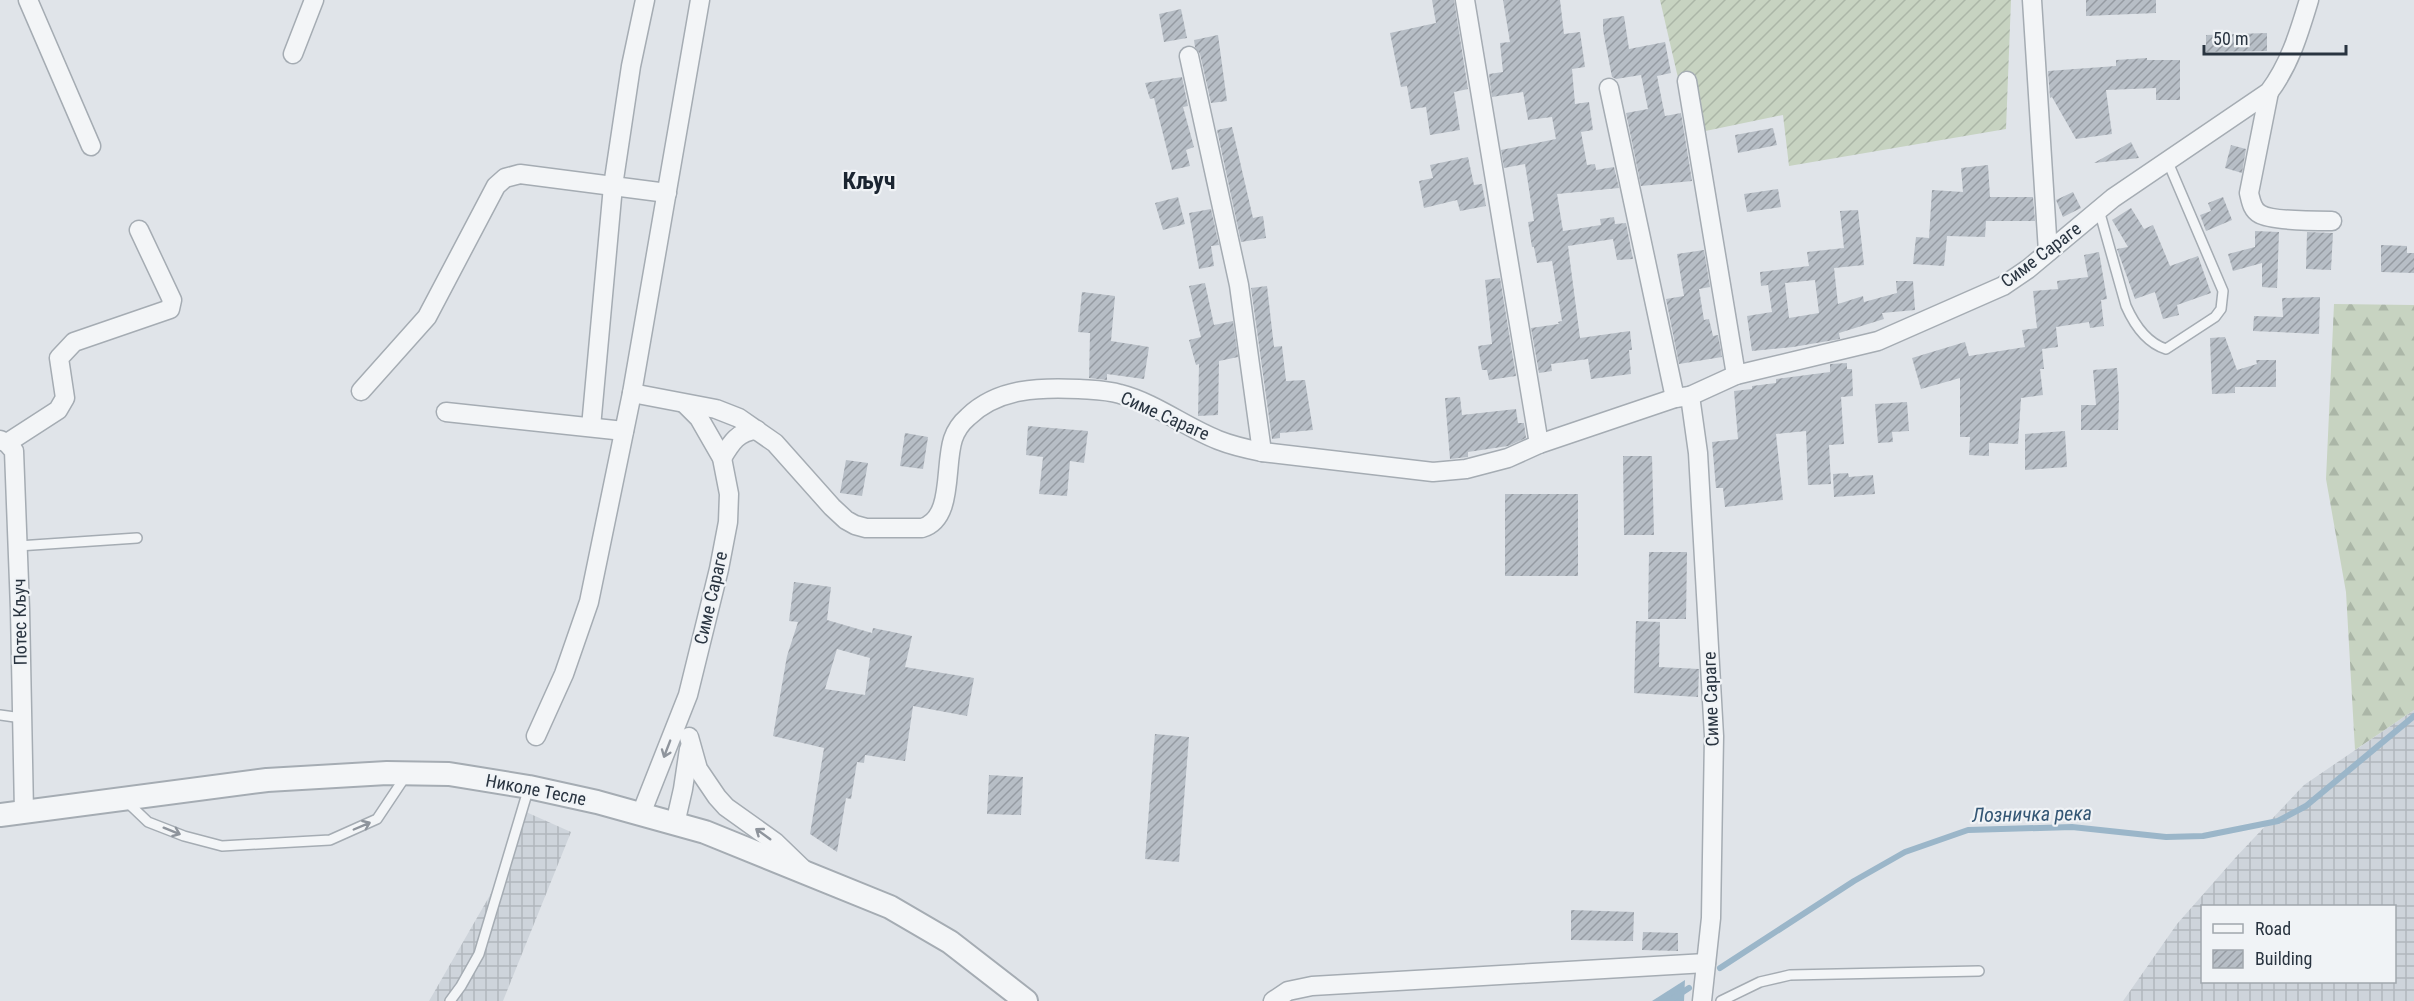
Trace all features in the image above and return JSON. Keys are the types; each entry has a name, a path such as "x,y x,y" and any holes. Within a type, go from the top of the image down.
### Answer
{"street":[{"path":"28,0 91,146"},
{"path":"293,54 314,0"},
{"path":"591,427 613,186 631,66 645,0"},
{"path":"536,736 564,674 589,602 632,393 700,0"},
{"path":"1465,0 1539,444"},
{"path":"2032,0 2048,252"},
{"name":"Симе Сараге","path":"632,393 716,409 739,418 775,443 846,520 866,528 931,526 942,512 952,440 958,428 975,411 1011,393 1037,388 1119,394 1154,408 1218,440 1262,452 1433,472 1485,465 1508,459 1539,444 1683,397 1736,375 1878,341 2003,286 2167,160 2269,92 2282,75 2290,57 2309,0"},
{"path":"1189,56 1239,285 1262,452"},
{"path":"1687,81 1736,375"},
{"path":"1609,88 1683,397"},
{"path":"2269,92 2249,193 2253,207 2259,214 2269,218 2332,221"},
{"path":"361,391 427,317 496,186 505,178 520,174 667,193"},
{"path":"4,441 58,410 65,398 59,358 74,342 170,309 172,300 139,230"},
{"name":"Симе Сараге","path":"1683,397 1698,453 1714,736 1711,918 1702,1001"},
{"name":"Симе Сараге","path":"686,405 699,418 722,458 729,494 728,522 719,569 688,695"},
{"path":"446,412 624,431"},
{"path":"722,458 732,442 740,435 757,430"},
{"name":"Потес Кључ","path":"4,441 14,451 24,812"},
{"path":"675,824 688,762 688,695"},
{"path":"640,814 688,695"},
{"path":"689,737 698,768 717,797 726,807 775,842 807,872"},
{"name":"Николе Тесле","path":"0,815 267,780 408,773 449,774 529,787 705,832 890,907 950,942 1026,1001"},
{"path":"1273,1001 1288,991 1312,986 1706,963"}],"lane":[{"path":"2099,210 2126,306 2130,316 2149,340 2166,349 2215,317 2221,309 2223,291 2167,160"},
{"path":"18,546 137,538"},
{"path":"0,715 22,718"},
{"path":"124,799 148,822 184,836 222,846 330,840 377,819 408,773"},
{"path":"450,1001 479,954 529,787"},
{"path":"1721,1001 1760,982 1790,975 1979,970"}],"shaded area":[{"path":"2414,710 2414,1001 2123,1001 2177,924 2304,785"},
{"path":"517,808 571,832 503,1001 429,1001 497,883"}],"green space":[{"path":"1660,0 2011,0 2006,129 1789,166 1783,115 1691,134"},
{"path":"2334,304 2414,305 2414,710 2355,750 2346,592 2326,479"}],"water":[{"path":"1685,980 1684,1001 1652,1001"}],"building":[{"path":"1432,0 1454,0 1468,89 1454,92 1460,130 1430,135 1426,107 1411,109 1407,86 1401,87 1390,33 1436,23"},
{"path":"1503,0 1560,0 1564,34 1580,32 1585,67 1572,69 1575,104 1589,102 1593,130 1581,132 1587,165 1595,164 1596,170 1614,167 1619,188 1557,194 1563,231 1601,225 1600,219 1614,217 1615,224 1626,223 1633,259 1617,260 1613,239 1568,246 1580,338 1630,331 1631,374 1591,379 1588,359 1551,364 1552,371 1539,373 1531,328 1559,324 1558,322 1562,321 1552,261 1537,263 1534,247 1532,247 1528,222 1534,221 1525,164 1504,168 1501,150 1556,139 1552,117 1528,120 1523,92 1492,97 1489,74 1503,72 1500,43 1510,42"},
{"path":"2086,0 2156,0 2156,13 2086,16"},
{"path":"1181,9 1187,38 1164,42 1159,14"},
{"path":"1624,16 1629,49 1665,42 1671,73 1657,76 1665,116 1681,113 1692,181 1641,186 1626,113 1648,109 1641,75 1616,79 1612,77 1603,30 1603,19"},
{"path":"2267,33 2267,51 2206,52 2206,35"},
{"path":"1218,35 1227,101 1211,103 1200,54 1195,47 1194,40"},
{"path":"2147,58 2147,60 2180,60 2180,100 2156,100 2156,88 2106,90 2112,134 2076,139 2052,97 2050,98 2048,71 2116,66 2116,60"},
{"path":"1182,77 1188,106 1183,107 1194,147 1186,150 1190,166 1172,170 1154,98 1150,99 1145,83"},
{"path":"1232,127 1253,218 1263,216 1266,238 1241,242 1217,130"},
{"path":"1773,128 1777,145 1738,153 1735,135"},
{"path":"2131,142 2139,158 2094,163"},
{"path":"2231,145 2246,149 2242,173 2225,168"},
{"path":"1468,157 1474,185 1482,184 1486,206 1460,211 1457,200 1424,208 1419,181 1433,178 1430,165"},
{"path":"1988,165 1990,197 2033,197 2035,221 1986,221 1985,237 1947,236 1944,266 1913,264 1916,237 1929,238 1932,190 1963,192 1961,168"},
{"path":"1778,189 1781,207 1747,212 1744,194"},
{"path":"2073,192 2081,208 2063,217 2056,200"},
{"path":"1178,197 1185,224 1163,230 1155,203"},
{"path":"2223,197 2232,220 2206,231 2200,215 2211,211 2208,203"},
{"path":"2131,208 2144,229 2153,225 2170,266 2198,256 2211,293 2177,305 2179,315 2163,319 2155,292 2135,299 2117,249 2128,247 2112,220"},
{"path":"1211,209 1219,245 1211,246 1214,266 1199,269 1189,213"},
{"path":"1858,210 1864,265 1834,268 1838,304 1863,296 1864,302 1897,293 1896,281 1913,281 1915,310 1882,313 1884,319 1839,333 1840,339 1752,351 1747,316 1772,312 1768,285 1761,286 1760,272 1809,266 1807,252 1844,248 1840,211","holes":["1815,280 1819,313 1789,318 1785,283"]},
{"path":"2255,231 2279,232 2277,288 2262,287 2262,263 2233,271 2228,254 2255,247"},
{"path":"2307,232 2333,233 2331,270 2306,269"},
{"path":"2381,245 2407,246 2407,253 2414,253 2414,273 2381,272"},
{"path":"1704,250 1710,287 1699,289 1704,320 1709,319 1713,336 1718,335 1722,357 1679,364 1666,299 1684,296 1677,254"},
{"path":"2099,252 2107,299 2101,300 2104,326 2090,328 2089,322 2056,327 2058,347 2042,349 2044,369 2040,369 2043,395 2021,398 2018,444 1989,443 1989,456 1969,455 1970,437 1960,437 1960,378 1921,389 1912,358 1965,342 1969,356 2025,347 2022,330 2037,328 2033,291 2058,289 2057,281 2088,277 2084,255"},
{"path":"1500,278 1516,376 1489,380 1487,370 1482,370 1478,346 1492,344 1485,280"},
{"path":"1205,283 1214,325 1233,321 1238,357 1219,361 1218,415 1198,416 1199,364 1196,365 1189,340 1201,337 1189,286"},
{"path":"1267,286 1274,347 1282,346 1286,381 1305,380 1313,430 1280,433 1280,438 1272,439 1251,288"},
{"path":"1082,292 1115,296 1111,341 1149,347 1144,379 1107,374 1107,380 1089,378 1090,333 1078,332"},
{"path":"2320,297 2319,334 2253,331 2254,316 2283,317 2282,298"},
{"path":"2225,337 2237,370 2257,364 2256,360 2276,360 2276,387 2235,387 2235,393 2212,394 2210,338"},
{"path":"1847,363 1847,369 1852,369 1853,396 1841,397 1844,444 1829,445 1831,484 1808,485 1806,431 1776,434 1783,500 1725,507 1723,488 1716,488 1712,442 1738,439 1734,391 1776,383 1776,379 1830,372 1830,364"},
{"path":"2117,368 2118,430 2081,430 2081,405 2096,405 2093,370"},
{"path":"1460,397 1462,415 1516,409 1518,423 1524,423 1526,438 1508,446 1468,452 1468,457 1450,459 1445,398"},
{"path":"1907,402 1909,431 1892,432 1893,442 1878,443 1875,404"},
{"path":"1028,426 1088,431 1084,463 1070,461 1067,496 1039,494 1043,457 1026,455"},
{"path":"2065,431 2067,467 2025,470 2025,434"},
{"path":"905,433 928,437 923,469 900,466"},
{"path":"1623,456 1652,456 1654,535 1624,535"},
{"path":"846,460 868,463 862,496 840,493"},
{"path":"1848,473 1849,477 1873,475 1875,494 1834,497 1833,474"},
{"path":"1505,494 1578,494 1578,576 1505,576"},
{"path":"1649,552 1687,552 1686,619 1648,619"},
{"path":"794,582 831,587 827,620 872,633 873,628 912,636 905,667 974,678 967,716 913,706 905,761 865,755 864,763 857,762 851,799 846,798 837,852 810,834 824,748 773,736 787,656 798,622 789,621","holes":["837,649 870,658 865,695 825,689"]},
{"path":"1636,621 1660,622 1659,667 1699,669 1698,697 1634,693"},
{"path":"1155,734 1189,737 1179,862 1145,859"},
{"path":"989,775 1023,777 1021,815 987,814"},
{"path":"1571,910 1634,912 1633,941 1571,940"},
{"path":"1643,932 1678,933 1678,951 1642,950"}],"waterway":[{"name":"Лозничка река","path":"1720,968 1854,881 1905,852 1968,830 2072,827 2166,837 2203,836 2278,821 2306,806 2414,716"},
{"name":"Лозничка река","path":"1669,1001 1689,988"}],"district":[{"name":"Кључ","path":"869,181"}]}
